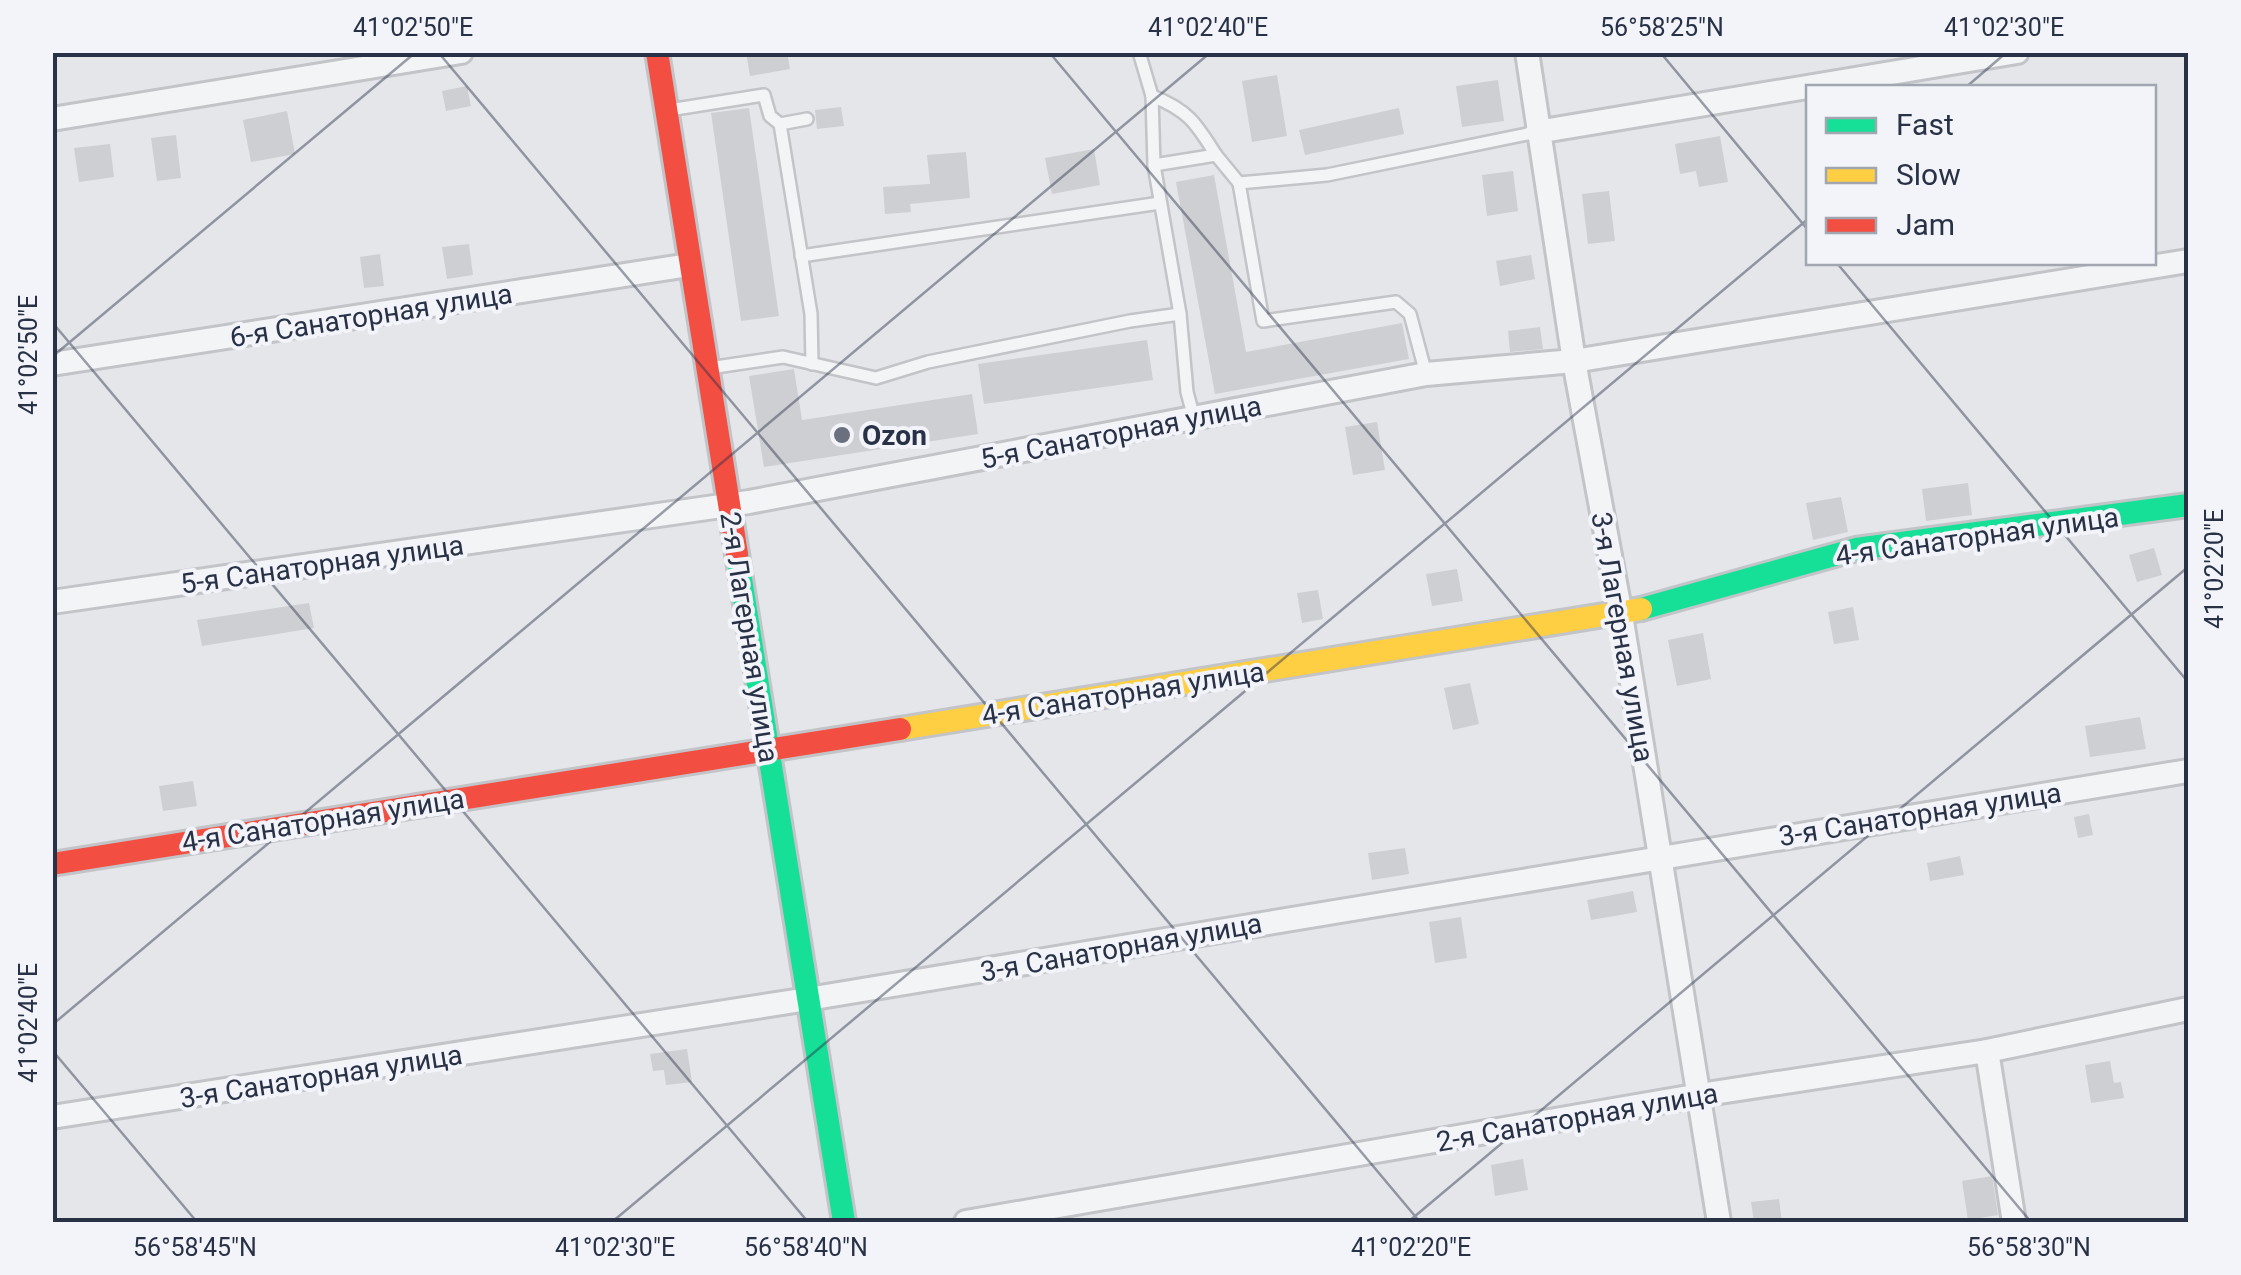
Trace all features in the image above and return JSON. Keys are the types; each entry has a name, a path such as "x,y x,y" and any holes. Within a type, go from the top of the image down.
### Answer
{"street":[{"path":"52,119 462,52"},
{"name":"2-я Лагерная улица","path":"657,52 844,1222"},
{"name":"3-я Лагерная улица","path":"1527,52 1574,361 1621,615 1719,1222"},
{"path":"1819,85 2017,52"},
{"path":"1537,132 1806,87"},
{"name":"5-я Санаторная улица","path":"52,602 730,504 1426,374 1574,361 2188,261"},
{"name":"6-я Санаторная улица","path":"52,364 689,266"},
{"name":"4-я Санаторная улица","path":"52,864 1621,615 1856,549 2188,505"},
{"name":"3-я Санаторная улица","path":"52,1118 808,1000 1660,856 2188,772"},
{"name":"2-я Санаторная улица","path":"966,1222 1700,1095 1987,1051 2188,1009"},
{"path":"1987,1051 2014,1222"}],"lane":[{"path":"1139,52 1152,96 1154,165 1194,418"},
{"path":"666,111 764,95 770,116 780,124 811,314 812,364"},
{"path":"1152,96 1178,106 1195,122 1239,182 1263,321 1396,302 1410,314 1426,374"},
{"path":"780,124 807,120"},
{"path":"1239,182 1327,175 1537,132"},
{"path":"1154,165 1216,154"},
{"path":"801,256 1160,203"},
{"path":"707,368 783,357 876,378 928,362 1130,320 1180,314"}],"building":[{"path":"746,52 787,52 790,69 750,76"},
{"path":"1277,75 1287,136 1252,142 1242,81"},
{"path":"1498,80 1504,121 1462,127 1456,86"},
{"path":"467,86 471,106 446,111 442,91"},
{"path":"841,107 844,126 817,129 815,110"},
{"path":"749,108 779,316 741,321 711,113"},
{"path":"1399,108 1404,134 1305,155 1299,130"},
{"path":"287,111 295,154 251,162 243,120"},
{"path":"176,135 181,178 157,181 151,138"},
{"path":"1720,136 1728,182 1699,187 1696,171 1680,174 1675,144"},
{"path":"110,144 114,177 79,182 74,148"},
{"path":"1094,149 1100,185 1052,194 1045,158"},
{"path":"966,152 970,198 910,204 911,212 885,214 883,187 930,184 927,155"},
{"path":"1513,171 1518,211 1487,216 1482,175"},
{"path":"1214,175 1246,352 1402,323 1409,359 1215,394 1176,182"},
{"path":"1609,191 1615,241 1588,244 1582,194"},
{"path":"469,244 473,275 447,279 442,247"},
{"path":"380,254 384,286 364,288 360,257"},
{"path":"1531,255 1535,279 1500,286 1496,261"},
{"path":"1540,327 1543,349 1510,352 1508,331"},
{"path":"1147,340 1153,380 984,404 978,364"},
{"path":"794,369 802,420 972,394 978,434 764,467 749,376"},
{"path":"1377,422 1385,470 1353,475 1345,427"},
{"path":"1968,483 1972,515 1926,521 1922,489"},
{"path":"1841,497 1848,532 1813,540 1806,503"},
{"path":"2154,548 2162,575 2137,582 2129,555"},
{"path":"1457,569 1463,601 1432,606 1426,574"},
{"path":"1318,590 1323,619 1302,623 1297,593"},
{"path":"309,603 314,628 202,646 197,620"},
{"path":"1853,607 1859,640 1834,644 1828,612"},
{"path":"1703,633 1711,679 1677,686 1668,640"},
{"path":"1470,683 1479,724 1453,730 1444,688"},
{"path":"2140,717 2146,749 2090,757 2085,726"},
{"path":"193,781 197,806 163,811 159,786"},
{"path":"2089,814 2093,835 2078,838 2074,817"},
{"path":"1405,848 1409,874 1372,880 1368,853"},
{"path":"1960,856 1964,875 1930,881 1927,863"},
{"path":"1633,891 1637,912 1591,920 1587,900"},
{"path":"1461,917 1467,958 1435,963 1429,922"},
{"path":"687,1049 692,1082 666,1085 664,1070 653,1071 650,1054"},
{"path":"2110,1061 2114,1083 2121,1082 2124,1098 2091,1103 2085,1065"},
{"path":"1523,1159 1528,1190 1495,1196 1491,1165"},
{"path":"1992,1176 1998,1215 1968,1220 1962,1181"},
{"path":"1779,1199 1782,1222 1754,1222 1751,1202"}],"traffic: fast":[{"path":"1641,609 1856,549 2188,505"},
{"path":"737,554 844,1222"}],"traffic: slow":[{"path":"900,729 1641,609"}],"traffic: jam":[{"path":"657,52 737,554"},
{"path":"52,864 900,729"}],"place":[{"name":"Ozon","path":"842,435"}]}
